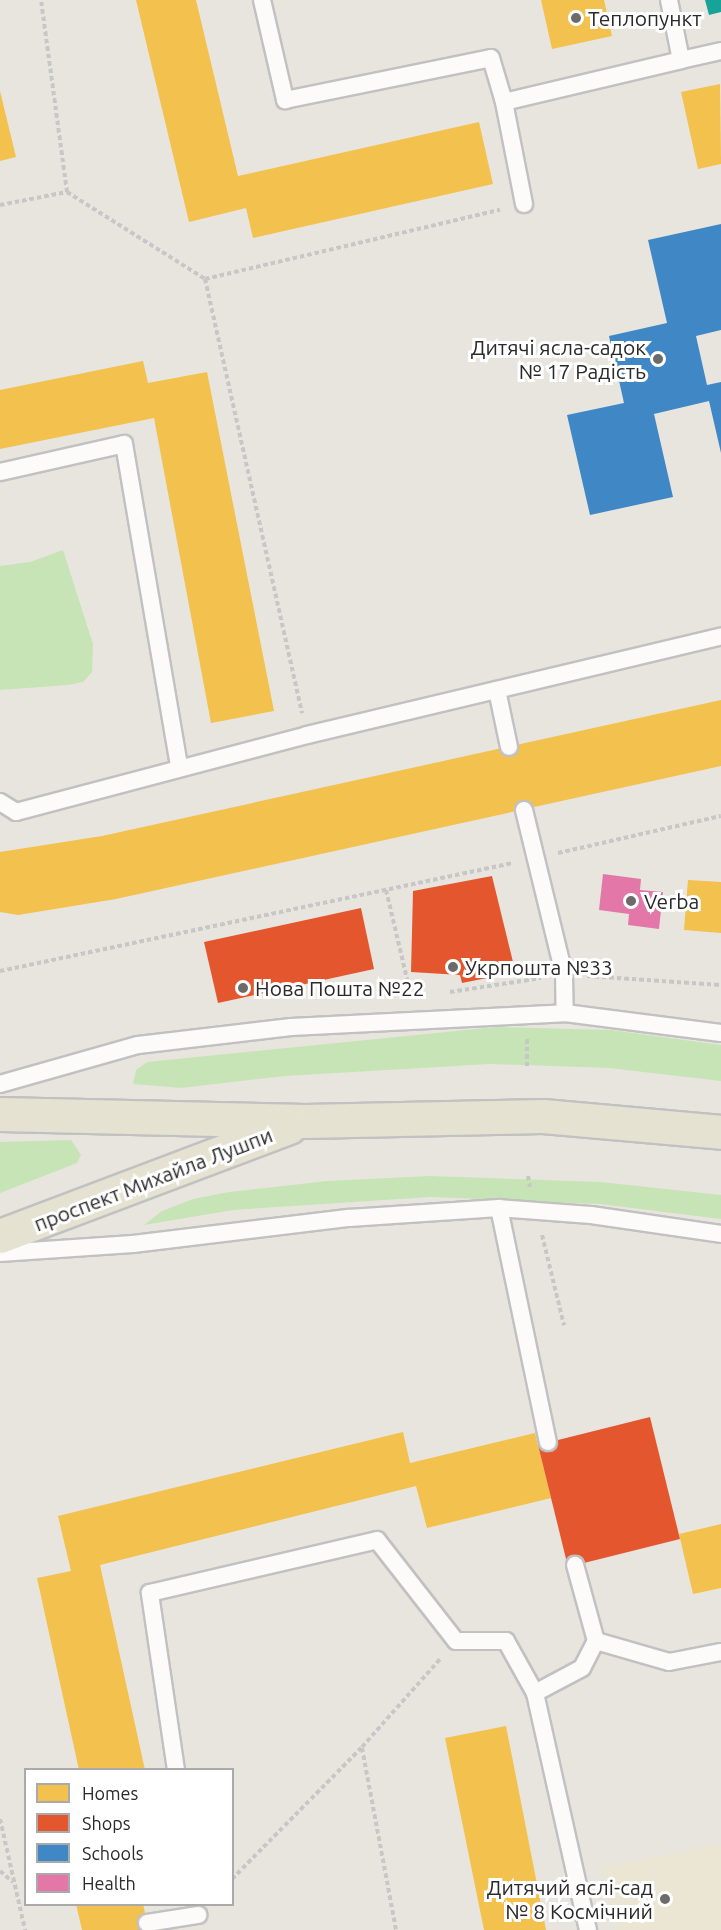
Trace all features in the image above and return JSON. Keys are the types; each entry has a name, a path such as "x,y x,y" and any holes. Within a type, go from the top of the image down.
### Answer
{"main road":[{"name":"проспект Михайла Лушпи","path":"0,1114 305,1121 543,1116 721,1132"},
{"name":"проспект Михайла Лушпи","path":"0,1236 305,1121"}],"lane":[{"path":"262,0 285,100 491,58 504,102 524,204"},
{"path":"669,0 681,60"},
{"path":"504,102 721,51"},
{"path":"0,472 124,444 179,767"},
{"path":"0,802 16,812 179,767 307,735 721,636"},
{"path":"497,690 509,747"},
{"path":"524,810 533,859 564,974 565,1013"},
{"path":"0,1084 138,1045 291,1027 565,1013 721,1033"},
{"path":"499,1209 548,1442"},
{"path":"0,1253 132,1244 349,1218 499,1209 535,1210 721,1234"},
{"path":"176,1768 150,1593 377,1540 456,1641 506,1641 535,1693 588,1930"},
{"path":"535,1693 582,1668 596,1641 575,1565"},
{"path":"596,1641 669,1662 721,1652"},
{"path":"147,1923 198,1916"}],"path":[{"path":"40,0 67,192"},
{"path":"0,205 67,192 206,279 524,204"},
{"path":"206,279 307,735"},
{"path":"0,971 533,859 721,816"},
{"path":"386,890 411,997 423,996"},
{"path":"447,992 564,974 721,985"},
{"path":"528,1176 564,1324"},
{"path":"234,1877 362,1747 456,1641"},
{"path":"362,1747 396,1930"},
{"path":"0,1819 26,1930"},
{"path":"0,1871 14,1883"}],"shaded area":[{"name":"Дитячий яслі-сад № 8 Космічний","path":"721,1844 721,1930 617,1930 601,1867"}],"green space":[{"path":"63,550 93,644 92,672 83,682 68,685 0,690 0,566 30,562"},
{"path":"496,1027 611,1030 721,1045 721,1081 609,1068 490,1064 285,1076 181,1088 133,1084 136,1070 147,1062"},
{"path":"71,1140 81,1155 77,1163 0,1193 0,1142"},
{"path":"430,1176 601,1182 721,1195 721,1219 600,1204 431,1197 233,1210 144,1225 162,1211 193,1199 229,1192 327,1181"}],"building: Homes":[{"path":"136,0 196,0 238,176 479,122 493,184 253,238 246,208 189,222"},
{"name":"Теплопункт","path":"541,0 604,0 612,36 552,49"},
{"path":"720,84 721,164 698,169 681,92"},
{"path":"0,91 16,157 0,161"},
{"path":"143,361 148,383 207,372 274,711 211,723 154,418 0,449 0,390"},
{"path":"721,700 721,766 116,899 18,915 0,912 0,852 102,836"},
{"path":"688,880 721,882 721,933 684,930"},
{"path":"403,1432 410,1463 535,1433 551,1498 427,1528 416,1486 100,1565 145,1768 79,1768 37,1578 71,1571 58,1516"},
{"path":"721,1524 721,1588 693,1594 679,1534"},
{"path":"506,1726 546,1930 484,1930 445,1738"},
{"path":"76,1906 143,1906 149,1930 82,1930"}],"building: Shops":[{"path":"492,876 513,962 496,968 497,976 462,983 460,975 411,972 413,891"},
{"path":"361,908 374,969 218,1003 204,942"},
{"path":"650,1417 680,1539 568,1567 538,1445"}],"building: Schools":[{"name":"Дитячі ясла-садок № 17 Радість","path":"721,224 721,330 696,336 707,385 721,382 721,453 709,401 654,414 673,497 590,515 567,415 624,403 609,336 667,323 648,240"}],"building: Health":[{"name":"Verba","path":"603,874 641,879 640,890 663,892 659,929 628,925 629,914 599,910"}],"building: Public":[{"path":"705,0 721,0 721,12 709,15"}],"place":[{"name":"Теплопункт","path":"576,18"},
{"name":"Дитячі ясла-садок № 17 Радість","path":"658,359"},
{"name":"Verba","path":"631,901"},
{"name":"Укрпошта №33","path":"453,967"},
{"name":"Нова Пошта №22","path":"243,988"},
{"name":"Дитячий яслі-сад № 8 Космічний","path":"665,1899"}]}
